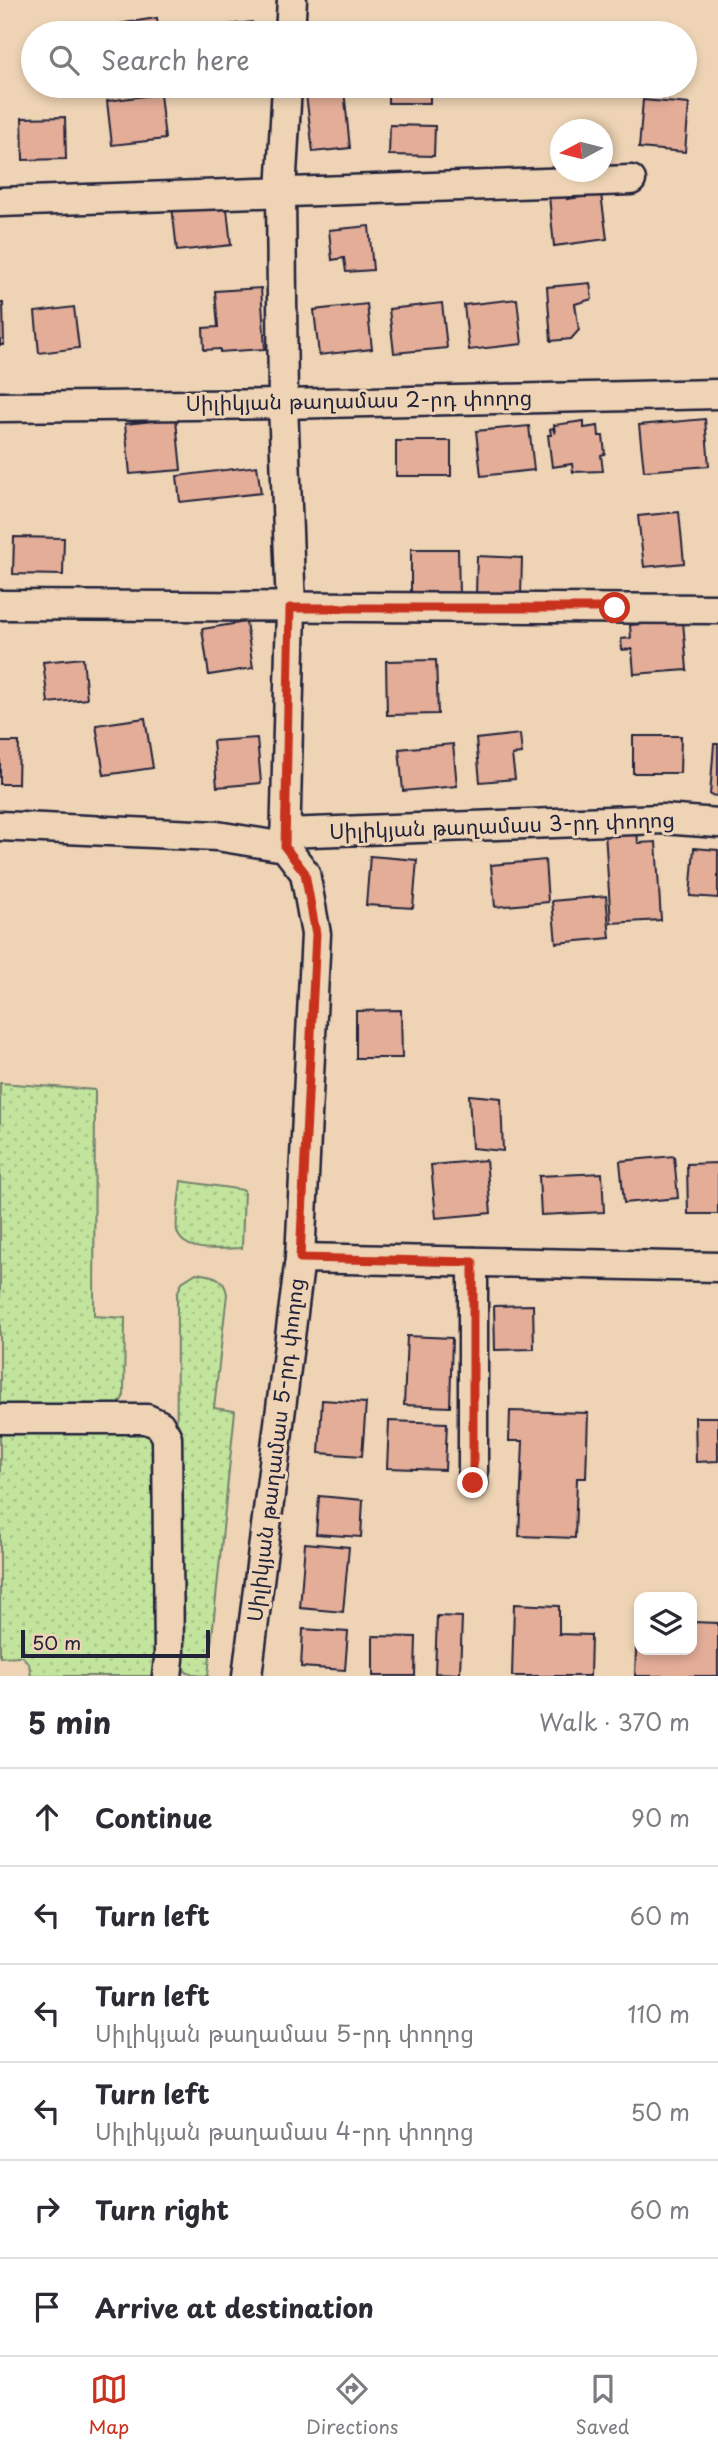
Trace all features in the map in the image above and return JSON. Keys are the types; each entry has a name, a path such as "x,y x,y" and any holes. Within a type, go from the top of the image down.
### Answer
{"street":[{"path":"291,21 292,0"},
{"path":"0,827 285,840 290,608 283,404 281,192 286,98"},
{"path":"0,202 631,180"},
{"name":"Սիլիկյան թաղամաս 2-րդ փողոց","path":"0,407 283,404 718,394"},
{"path":"0,606 718,609"},
{"name":"Սիլիկյան թաղամաս 3-րդ փողոց","path":"285,840 662,819 718,823"},
{"name":"Սիլիկյան թաղամաս 5-րդ փողոց","path":"247,1676 300,1258 316,934 305,873 285,840"},
{"path":"300,1258 718,1267"},
{"path":"473,1262 473,1483"},
{"path":"0,1419 147,1419 160,1425 167,1437 167,1676"}],"green space":[{"path":"0,1083 95,1090 94,1316 125,1318 124,1396 119,1404 105,1408 0,1407"},
{"path":"181,1181 244,1190 242,1248 195,1247 181,1239 177,1231 177,1215"},
{"path":"196,1273 220,1280 227,1294 214,1408 235,1411 208,1676 190,1674 182,1668 176,1638 177,1294 182,1282"},
{"path":"126,1426 158,1439 157,1676 31,1676 29,1664 22,1656 0,1657 0,1430"}],"building":[{"path":"157,18 157,21 137,21"},
{"path":"160,98 165,139 112,145 107,101"},
{"path":"306,98 345,98 350,148 313,152"},
{"path":"388,98 430,98 430,103 388,103"},
{"path":"643,100 689,104 685,152 639,148"},
{"path":"65,117 66,159 23,160 22,118"},
{"path":"390,125 435,126 434,156 389,155"},
{"path":"566,193 567,199 601,194 607,239 554,246 549,196"},
{"path":"226,200 231,245 177,251 172,206"},
{"path":"369,226 373,270 346,272 344,258 332,260 329,230"},
{"path":"590,283 592,299 575,304 579,330 571,339 551,341 547,287"},
{"path":"261,288 265,349 220,352 220,349 204,350 203,328 218,327 215,291"},
{"path":"517,299 522,344 469,350 464,305"},
{"path":"0,303 3,303 4,345 0,345"},
{"path":"442,303 447,348 394,353 389,309"},
{"path":"367,304 372,349 319,355 314,310"},
{"path":"74,307 79,348 39,353 35,312"},
{"path":"175,410 181,470 130,474 125,424 153,421 153,412"},
{"path":"705,419 709,466 644,471 639,425"},
{"path":"584,421 584,428 598,426 599,436 603,436 603,471 573,472 572,464 552,467 548,435 551,435 550,429 553,428 555,434 554,425"},
{"path":"529,426 534,470 481,476 476,431"},
{"path":"396,441 451,441 451,476 396,476"},
{"path":"257,466 261,493 180,502 177,476"},
{"path":"679,512 684,563 644,567 638,516"},
{"path":"14,537 64,538 63,575 13,574"},
{"path":"411,549 458,549 459,596 411,597"},
{"path":"477,556 522,558 521,597 476,595"},
{"path":"683,621 687,670 634,674 632,649 622,650 621,639 631,638 630,625"},
{"path":"246,622 253,668 209,675 202,629"},
{"path":"83,658 87,699 48,703 43,662"},
{"path":"436,660 438,714 387,715 386,661"},
{"path":"145,718 153,768 104,775 96,725"},
{"path":"520,734 522,754 512,755 515,779 480,782 476,739"},
{"path":"633,736 681,736 680,773 633,773"},
{"path":"257,738 261,783 217,787 213,741"},
{"path":"0,742 19,742 18,784 0,784"},
{"path":"453,744 457,786 403,791 399,749"},
{"path":"714,744 718,744 718,796 710,795"},
{"path":"637,830 638,843 656,842 661,920 611,923 605,832"},
{"path":"694,848 718,850 718,898 690,896"},
{"path":"370,856 417,860 413,908 366,905"},
{"path":"545,860 548,902 495,907 491,865"},
{"path":"606,896 610,938 556,943 552,901"},
{"path":"401,1010 402,1058 356,1058 356,1011"},
{"path":"469,1095 501,1098 503,1151 472,1148"},
{"path":"674,1156 678,1198 624,1203 620,1161"},
{"path":"486,1160 491,1213 436,1218 431,1165"},
{"path":"718,1163 718,1214 688,1214 687,1164"},
{"path":"602,1173 604,1212 541,1215 539,1176"},
{"path":"533,1305 534,1349 495,1350 494,1306"},
{"path":"407,1336 452,1338 450,1407 404,1405"},
{"path":"322,1400 366,1403 362,1456 319,1453"},
{"path":"510,1411 588,1413 586,1478 577,1478 575,1538 519,1536 523,1441 509,1441"},
{"path":"695,1417 718,1417 718,1461 696,1462"},
{"path":"389,1421 447,1423 445,1470 387,1468"},
{"path":"319,1496 363,1500 361,1537 316,1534"},
{"path":"305,1543 349,1547 343,1612 300,1608"},
{"path":"514,1604 559,1606 559,1634 591,1635 590,1676 512,1676"},
{"path":"437,1616 462,1617 460,1674 435,1673"},
{"path":"697,1622 718,1623 718,1676 635,1676 636,1655 697,1655"},
{"path":"303,1629 348,1632 345,1670 301,1667"},
{"path":"373,1636 416,1637 415,1676 373,1676"}],"route":[{"path":"473,1483 473,1262 300,1258 316,934 305,873 285,847 290,608 615,608"}]}
